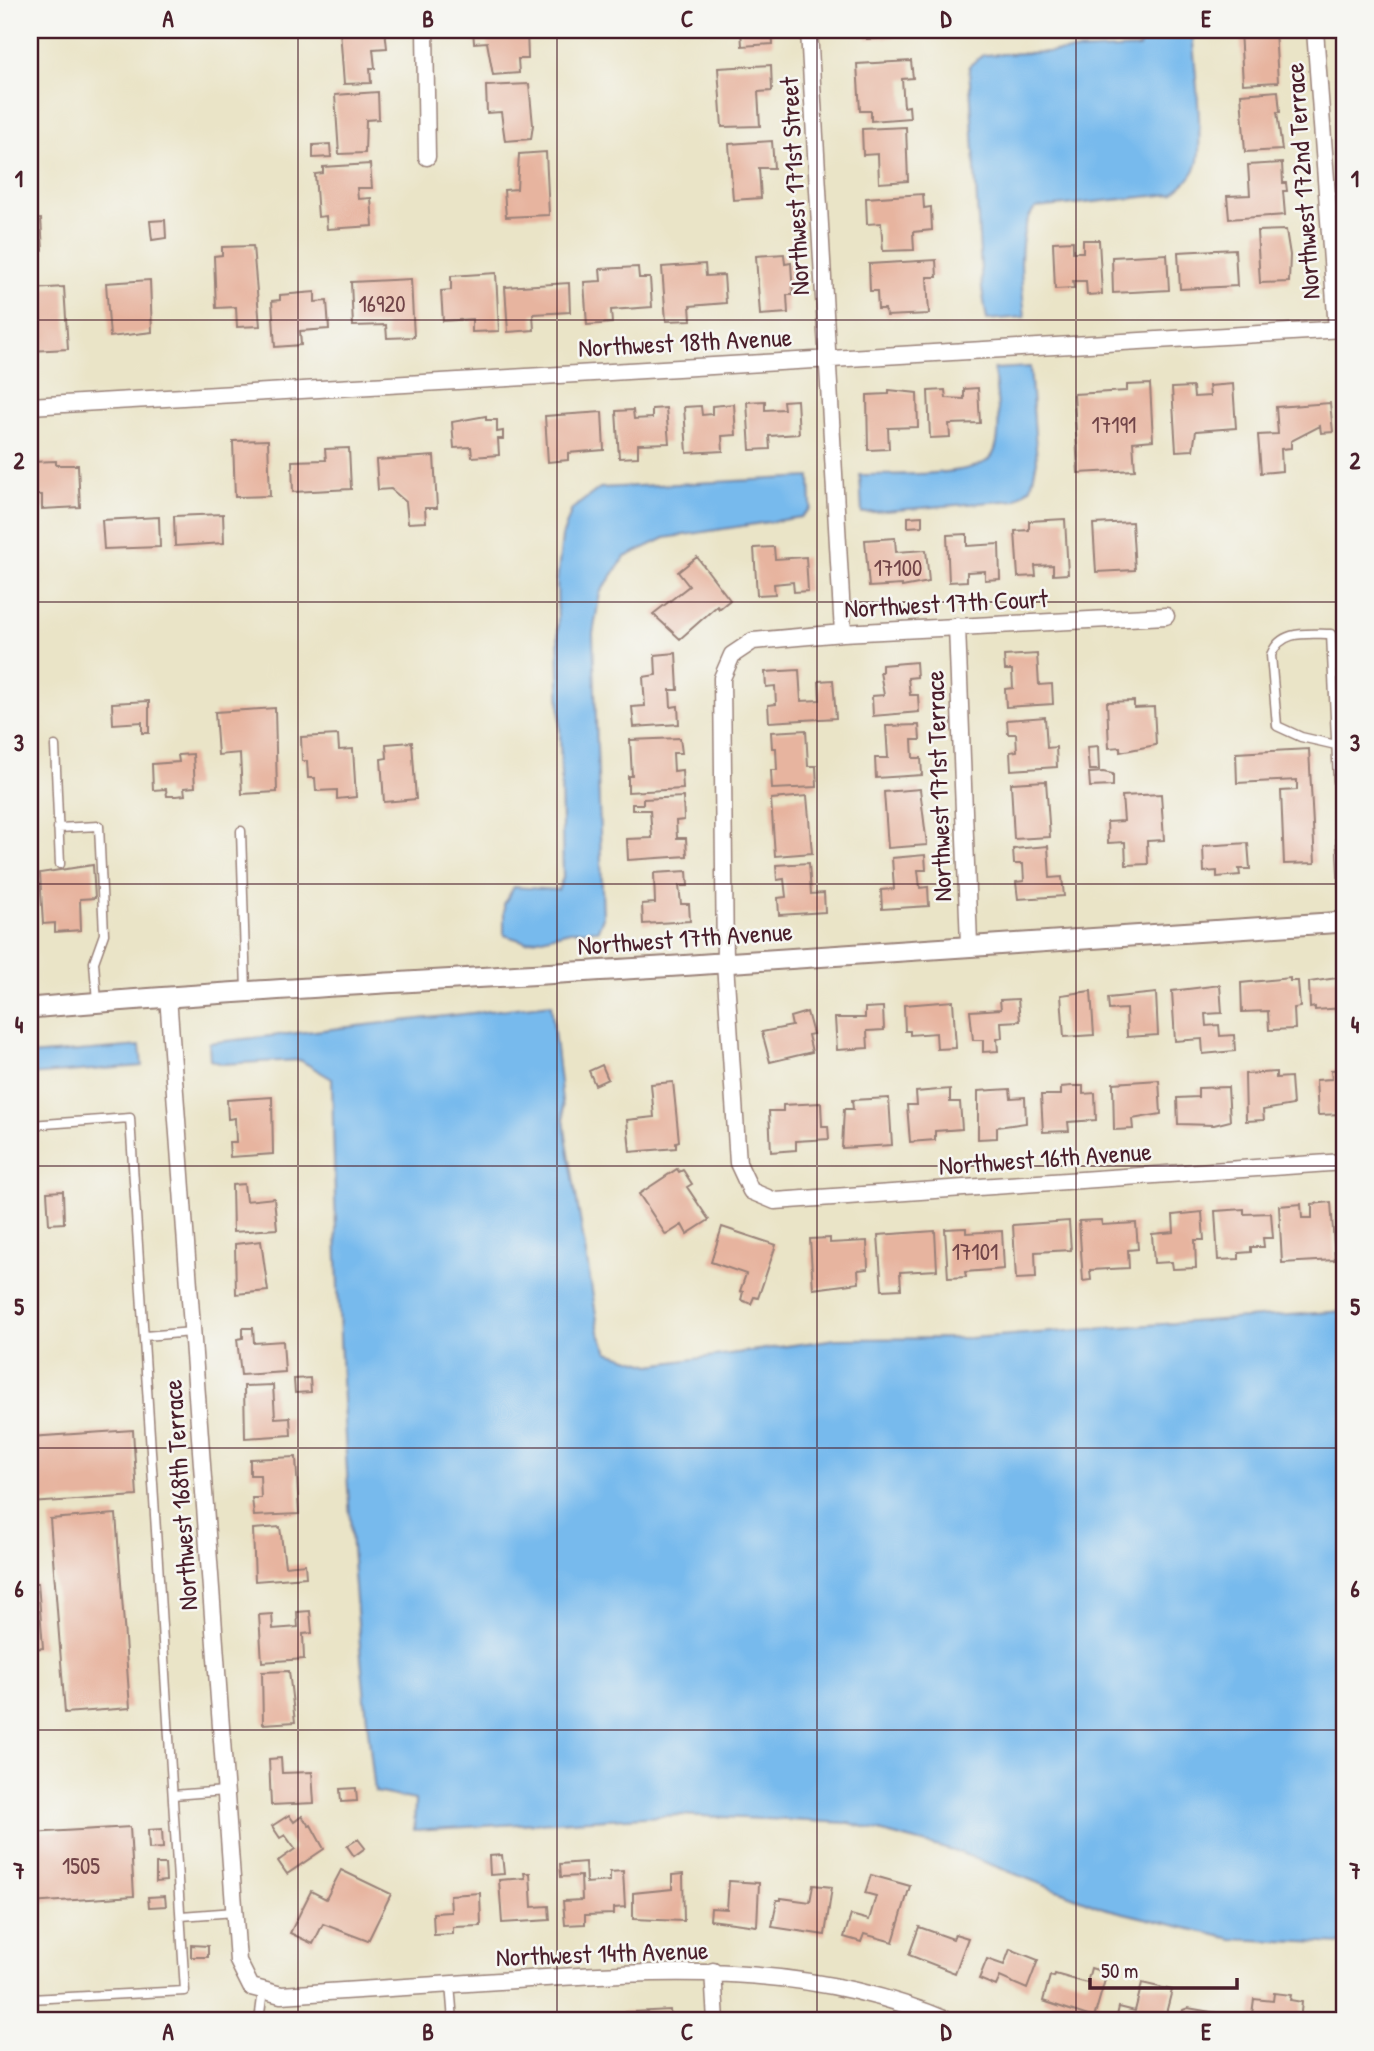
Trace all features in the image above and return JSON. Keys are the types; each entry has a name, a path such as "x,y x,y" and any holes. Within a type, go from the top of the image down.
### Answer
{"street":[{"path":"425,30 427,157"},
{"name":"Northwest 171st Street","path":"809,30 843,633"},
{"name":"Northwest 172nd Terrace","path":"1315,30 1341,329"},
{"name":"Northwest 18th Avenue","path":"30,406 1341,329"},
{"name":"Northwest 17th Court","path":"725,963 722,678 732,655 753,641 957,626 1166,616"},
{"name":"Northwest 171st Terrace","path":"957,626 968,944"},
{"name":"Northwest 17th Avenue","path":"30,1008 168,996 1344,922"},
{"name":"Northwest 16th Avenue","path":"725,963 738,1163 751,1191 775,1201 1344,1162"},
{"name":"Northwest 168th Terrace","path":"168,996 238,1961 257,1989"},
{"path":"713,1971 716,2021"},
{"name":"Northwest 14th Avenue","path":"257,1989 281,1995 640,1972 713,1971 817,1982 920,2009 949,2021"}],"lane":[{"path":"1336,745 1301,737 1277,726 1271,655 1283,639 1295,634 1331,634 1344,904"},
{"path":"55,747 60,864"},
{"path":"58,828 99,826 104,934 94,962 97,1002"},
{"path":"241,831 246,991"},
{"path":"30,1125 130,1118 185,1991 30,1998"},
{"path":"145,1336 192,1332"},
{"path":"173,1795 226,1791"},
{"path":"181,1916 235,1912"},
{"path":"450,1984 453,2021"},
{"path":"257,1989 259,2021"}],"water":[{"path":"1145,30 1192,30 1199,138 1195,170 1172,194 1036,208 1029,217 1022,244 1021,276 1025,317 987,320 982,289 969,66 983,55 1139,48"},
{"path":"1030,367 1037,461 1031,487 1015,500 862,513 860,475 951,471 983,463 992,456 998,437 994,369"},
{"path":"810,477 811,508 801,517 665,538 625,557 600,593 593,634 603,917 598,930 570,931 526,942 504,935 504,904 514,887 558,890 563,878 557,582 562,537 572,509 600,488"},
{"path":"551,1004 566,1136 599,1332 608,1352 651,1365 836,1339 970,1338 1344,1311 1344,1944 1232,1939 1103,1908 961,1853 849,1823 679,1815 414,1830 415,1800 375,1792 350,1525 337,1258 332,1079 300,1060 222,1064 210,1060 209,1043"},
{"path":"140,1046 142,1066 30,1075 30,1055"}],"building":[{"path":"340,30 385,30 387,48 373,49 375,68 370,68 371,83 344,84"},
{"path":"473,30 527,30 528,59 518,59 519,73 493,75 487,42 474,43"},
{"path":"741,30 772,30 773,44 742,46"},
{"path":"867,30 895,30 895,37 867,39"},
{"path":"1240,30 1275,30 1278,82 1243,84"},
{"path":"911,61 913,78 902,79 904,107 909,106 910,118 871,121 871,111 860,111 857,64"},
{"path":"771,65 772,91 758,92 760,126 722,127 718,68"},
{"path":"529,84 533,125 531,139 505,141 501,112 487,113 486,86"},
{"path":"1278,91 1280,112 1277,112 1282,150 1245,152 1241,94"},
{"path":"378,92 379,119 366,120 365,153 339,154 335,95"},
{"path":"906,127 908,181 879,183 878,154 863,155 862,129"},
{"path":"772,141 774,168 759,168 761,198 733,200 729,144"},
{"path":"330,144 331,157 313,158 313,145"},
{"path":"546,152 549,215 506,217 504,190 517,189 519,154"},
{"path":"1282,163 1283,183 1286,183 1287,191 1283,191 1285,215 1229,219 1227,196 1250,195 1248,165"},
{"path":"370,164 372,188 357,188 358,199 371,198 373,226 327,229 326,216 318,217 315,174 323,173 323,167"},
{"path":"923,194 924,208 931,207 932,230 913,232 914,250 883,251 881,223 867,224 866,198"},
{"path":"41,219 43,250 30,253 30,220"},
{"path":"165,220 166,238 152,240 150,221"},
{"path":"1286,230 1290,255 1289,282 1260,283 1257,231"},
{"path":"1083,240 1099,240 1102,294 1087,295 1086,281 1073,281 1074,288 1055,289 1053,242 1073,241 1073,252 1083,252"},
{"path":"253,246 260,326 237,327 236,307 216,308 214,256 222,255 222,247"},
{"path":"1235,249 1237,286 1180,289 1178,252"},
{"path":"784,254 785,264 791,263 793,295 787,295 788,313 760,315 756,256"},
{"path":"1167,254 1169,290 1113,293 1112,257"},
{"path":"936,260 937,277 927,277 929,314 886,316 885,309 878,309 877,291 870,291 869,264"},
{"path":"705,264 706,276 724,275 726,303 690,306 691,320 666,321 662,267"},
{"path":"638,267 639,278 650,278 652,307 611,310 612,323 587,325 584,282 601,281 600,269"},
{"path":"496,273 499,331 472,332 472,319 443,321 441,291 451,290 451,276"},
{"path":"411,279 414,337 387,338 386,325 353,326 351,282"},
{"path":"150,280 152,332 110,337 106,283"},
{"path":"569,283 570,312 533,314 534,330 508,332 505,287"},
{"path":"64,287 68,349 30,351 30,303 34,303 33,289"},
{"path":"315,292 315,302 327,301 329,329 300,331 301,345 275,347 272,301 280,300 280,295"},
{"path":"1150,384 1153,440 1133,442 1135,470 1078,473 1074,394 1127,391 1127,385"},
{"path":"1233,384 1236,428 1196,431 1193,450 1176,451 1172,388 1193,387 1194,397 1210,396 1209,386"},
{"path":"978,388 980,423 949,424 950,437 930,438 928,391 945,390 946,398 964,399 964,389"},
{"path":"889,390 917,393 918,427 888,428 889,449 868,450 867,395 889,394"},
{"path":"797,400 799,434 769,436 770,449 750,450 747,402 765,401 765,410 784,409 783,401"},
{"path":"1330,403 1333,432 1321,433 1320,426 1291,441 1291,448 1281,449 1282,471 1261,473 1258,435 1278,434 1276,407"},
{"path":"734,404 736,435 722,436 723,451 687,453 684,407 701,406 702,415 712,414 712,406"},
{"path":"666,408 669,443 638,444 638,457 619,458 616,411 633,410 634,419 652,418 652,409"},
{"path":"602,412 604,450 568,453 568,460 548,462 545,416"},
{"path":"486,416 486,420 497,420 497,432 503,431 503,439 498,439 499,455 472,457 471,447 454,448 452,422"},
{"path":"268,440 270,496 235,497 233,441"},
{"path":"349,448 351,489 293,492 292,461 326,460 325,449"},
{"path":"434,456 437,508 425,508 426,522 408,523 406,502 391,489 378,490 376,460"},
{"path":"56,461 56,465 78,465 80,507 42,509 42,495 30,495 30,462"},
{"path":"223,514 224,543 175,546 174,516"},
{"path":"922,516 922,526 908,527 908,517"},
{"path":"159,517 160,547 104,549 102,520"},
{"path":"1065,519 1068,574 1053,575 1053,565 1035,566 1036,576 1018,577 1015,531 1029,530 1029,521"},
{"path":"1132,522 1135,570 1096,572 1093,524"},
{"path":"967,534 967,546 999,544 1000,579 985,580 985,571 967,572 967,581 949,582 947,535"},
{"path":"895,538 896,552 926,550 929,582 902,587 869,587 865,540"},
{"path":"774,547 775,559 806,557 808,591 794,592 793,582 774,584 775,594 757,595 754,548"},
{"path":"697,557 730,600 719,609 717,606 680,639 653,614 689,586 678,572"},
{"path":"676,653 678,690 670,690 671,707 678,706 679,724 634,727 632,707 645,706 643,677 656,675 655,655"},
{"path":"1037,654 1039,685 1052,684 1053,704 1006,707 1005,689 1013,688 1012,670 1005,670 1004,656"},
{"path":"916,662 917,677 908,678 910,695 918,695 919,712 873,716 872,696 884,695 880,672 882,665"},
{"path":"799,670 801,701 820,700 819,681 833,680 836,718 769,722 768,705 776,704 775,686 766,687 765,672"},
{"path":"149,701 149,733 142,733 142,722 113,724 112,703"},
{"path":"1134,701 1134,708 1154,707 1156,745 1120,752 1120,747 1109,748 1107,702"},
{"path":"275,708 277,792 242,794 240,753 218,755 215,712"},
{"path":"1045,717 1047,748 1056,747 1057,767 1011,770 1010,752 1017,751 1016,734 1008,734 1007,720"},
{"path":"919,725 920,740 912,740 913,758 921,758 922,775 876,778 875,758 888,758 886,726"},
{"path":"806,730 808,766 816,766 817,787 772,789 771,770 777,770 776,748 772,748 771,732"},
{"path":"338,735 339,750 353,749 356,797 337,799 337,790 316,791 315,778 308,778 307,761 302,761 301,737"},
{"path":"680,738 682,753 673,753 674,771 682,770 683,789 628,792 628,776 632,776 630,740"},
{"path":"412,742 416,799 384,802 381,759 387,758 386,744"},
{"path":"1098,746 1099,770 1089,770 1087,747"},
{"path":"1309,749 1315,863 1284,864 1281,791 1297,790 1297,780 1237,783 1236,753"},
{"path":"193,754 195,787 184,788 185,795 176,796 167,796 166,789 153,790 152,764 179,762 178,755"},
{"path":"1089,773 1113,774 1113,786 1090,787"},
{"path":"1046,781 1050,837 1014,839 1011,783"},
{"path":"920,789 927,845 888,848 884,792"},
{"path":"1161,794 1164,840 1147,841 1148,864 1126,865 1125,842 1108,843 1107,822 1124,821 1122,796"},
{"path":"807,796 812,853 775,856 771,799"},
{"path":"683,797 684,820 676,821 677,838 686,838 687,856 628,860 627,839 652,838 650,810 632,810 632,804 643,804 643,799"},
{"path":"1248,843 1250,869 1239,869 1240,875 1217,877 1217,871 1204,872 1203,846"},
{"path":"1048,846 1050,878 1062,877 1064,896 1018,899 1016,882 1024,881 1023,864 1014,864 1013,849"},
{"path":"925,855 926,870 918,870 920,888 928,887 929,906 882,909 881,890 894,889 892,858"},
{"path":"809,863 811,894 824,893 825,912 779,915 778,898 786,897 784,879 777,880 776,865"},
{"path":"93,865 95,898 80,899 81,930 55,932 55,923 43,924 40,873"},
{"path":"687,871 688,886 679,886 681,904 689,904 690,921 643,924 642,904 655,903 654,873"},
{"path":"1344,977 1344,1008 1310,1008 1309,982"},
{"path":"1290,978 1290,981 1298,981 1300,1007 1294,1008 1295,1029 1269,1030 1268,1011 1242,1012 1241,983"},
{"path":"1220,985 1222,1013 1205,1014 1206,1026 1219,1025 1220,1036 1234,1035 1235,1051 1203,1054 1202,1039 1175,1041 1172,991"},
{"path":"1091,991 1094,1035 1064,1037 1061,995"},
{"path":"1156,993 1158,1035 1127,1037 1126,1009 1109,1010 1108,998"},
{"path":"1018,999 1020,1021 1001,1022 1002,1038 997,1039 998,1051 983,1052 983,1040 973,1040 970,1011 1001,1009 1000,1000"},
{"path":"953,1001 956,1048 937,1049 936,1033 910,1035 910,1031 905,1031 904,1005"},
{"path":"883,1007 884,1030 867,1031 868,1048 837,1050 835,1018 865,1018 865,1008"},
{"path":"807,1012 813,1034 808,1035 812,1052 770,1062 762,1032 792,1026 790,1017"},
{"path":"602,1065 608,1079 595,1085 589,1071"},
{"path":"1344,1069 1343,1114 1318,1115 1316,1080 1332,1079 1331,1070"},
{"path":"1276,1072 1276,1078 1291,1077 1293,1105 1263,1110 1264,1120 1246,1121 1245,1074"},
{"path":"1159,1080 1161,1114 1132,1119 1133,1129 1114,1130 1113,1083"},
{"path":"673,1082 679,1141 676,1142 676,1148 630,1152 627,1120 654,1117 651,1084"},
{"path":"1083,1086 1083,1094 1095,1093 1096,1120 1068,1122 1069,1131 1043,1132 1041,1095 1061,1095 1061,1087"},
{"path":"1228,1087 1230,1121 1214,1125 1178,1124 1177,1098 1198,1097 1198,1088"},
{"path":"950,1089 950,1102 960,1102 962,1129 935,1131 935,1140 910,1142 907,1105 917,1105 916,1092"},
{"path":"1010,1089 1011,1098 1025,1097 1026,1123 997,1127 997,1138 978,1139 978,1091"},
{"path":"272,1097 273,1154 230,1157 229,1142 236,1142 235,1118 228,1119 227,1100"},
{"path":"889,1098 892,1145 842,1148 844,1109 853,1109 852,1100"},
{"path":"821,1103 822,1126 828,1126 829,1139 796,1141 796,1150 771,1152 769,1111 783,1111 783,1105"},
{"path":"677,1169 679,1172 683,1170 692,1184 687,1187 709,1220 687,1234 682,1225 666,1235 639,1194"},
{"path":"244,1184 246,1201 274,1198 277,1229 233,1232 232,1185"},
{"path":"63,1191 64,1223 49,1224 47,1192"},
{"path":"1331,1202 1335,1260 1282,1263 1279,1206 1301,1204 1302,1218 1312,1218 1312,1204"},
{"path":"1244,1209 1244,1214 1271,1213 1273,1238 1263,1238 1264,1247 1251,1247 1251,1252 1239,1253 1239,1259 1218,1260 1215,1211"},
{"path":"1202,1212 1204,1240 1195,1240 1196,1268 1173,1269 1172,1262 1154,1263 1152,1234 1174,1232 1173,1215"},
{"path":"1101,1220 1102,1225 1136,1223 1138,1249 1128,1250 1129,1268 1090,1270 1091,1280 1083,1281 1079,1221"},
{"path":"1069,1221 1071,1250 1035,1252 1036,1278 1016,1279 1013,1225"},
{"path":"722,1227 776,1245 758,1298 754,1297 751,1304 741,1300 743,1292 740,1291 746,1274 711,1262"},
{"path":"30,1228 34,1266 30,1266"},
{"path":"966,1228 966,1233 1002,1231 1004,1269 965,1272 966,1277 948,1278 945,1229"},
{"path":"935,1231 937,1270 900,1272 901,1289 882,1290 878,1235"},
{"path":"830,1238 830,1243 867,1241 868,1269 858,1270 859,1283 813,1289 810,1239"},
{"path":"261,1241 268,1291 236,1294 235,1244"},
{"path":"243,1328 253,1328 254,1343 283,1341 285,1372 241,1375 237,1339 243,1338"},
{"path":"310,1378 311,1392 295,1393 294,1379"},
{"path":"273,1385 275,1418 290,1417 291,1435 245,1438 244,1386"},
{"path":"133,1430 137,1496 30,1503 30,1437"},
{"path":"296,1457 299,1514 254,1516 252,1498 261,1498 260,1475 250,1475 250,1459"},
{"path":"116,1514 130,1708 65,1713 50,1519"},
{"path":"280,1527 285,1566 305,1564 306,1577 255,1581 253,1529"},
{"path":"30,1583 38,1583 43,1648 30,1649"},
{"path":"310,1611 312,1633 303,1634 304,1659 262,1662 259,1615 272,1614 273,1629 298,1627 297,1612"},
{"path":"289,1671 295,1722 263,1724 262,1672"},
{"path":"281,1758 282,1773 312,1772 314,1803 271,1805 269,1759"},
{"path":"356,1788 357,1801 341,1802 340,1789"},
{"path":"289,1815 294,1822 302,1816 309,1826 311,1825 324,1849 287,1874 278,1861 295,1849 285,1835 280,1838 272,1826"},
{"path":"130,1827 134,1896 30,1903 30,1833"},
{"path":"162,1829 163,1848 149,1849 148,1830"},
{"path":"358,1839 365,1848 354,1856 347,1846"},
{"path":"502,1855 504,1874 490,1875 489,1856"},
{"path":"585,1862 586,1883 610,1881 610,1872 623,1871 625,1907 614,1908 614,1914 585,1915 585,1924 565,1925 563,1901 582,1900 581,1876 561,1877 560,1864"},
{"path":"156,1864 165,1864 166,1881 156,1882"},
{"path":"341,1870 391,1894 368,1941 323,1924 313,1944 290,1933 311,1891 326,1899"},
{"path":"524,1873 530,1873 532,1907 549,1906 550,1920 502,1923 499,1880 525,1878"},
{"path":"683,1874 684,1921 633,1919 633,1893 672,1889 672,1875"},
{"path":"871,1875 910,1886 893,1942 864,1934 861,1942 844,1937 851,1915 869,1920 876,1896 865,1893"},
{"path":"729,1881 759,1883 757,1926 710,1920 711,1908 727,1909"},
{"path":"813,1885 832,1887 825,1935 772,1927 777,1900 781,1898 810,1902"},
{"path":"480,1893 481,1926 453,1927 453,1934 434,1935 433,1913 451,1912 450,1895"},
{"path":"165,1896 166,1906 149,1907 148,1897"},
{"path":"919,1927 953,1939 955,1934 968,1938 955,1973 909,1955"},
{"path":"191,1945 208,1946 208,1957 191,1957"},
{"path":"1010,1949 1038,1960 1027,1989 1000,1977 996,1986 979,1979 987,1959 1004,1965"},
{"path":"1091,1968 1107,1973 1094,2018 1043,2001 1050,1976 1054,1977 1055,1974 1087,1983"},
{"path":"1142,1983 1172,1990 1164,2021 1116,2020 1119,2007 1135,2011"},
{"path":"1274,1993 1291,1995 1290,2000 1302,2002 1300,2021 1251,2021 1254,1999 1273,2001"},
{"path":"1188,2008 1234,2016 1233,2021 1182,2021 1183,2010"},
{"path":"670,2010 671,2021 500,2021 500,2019"}]}
